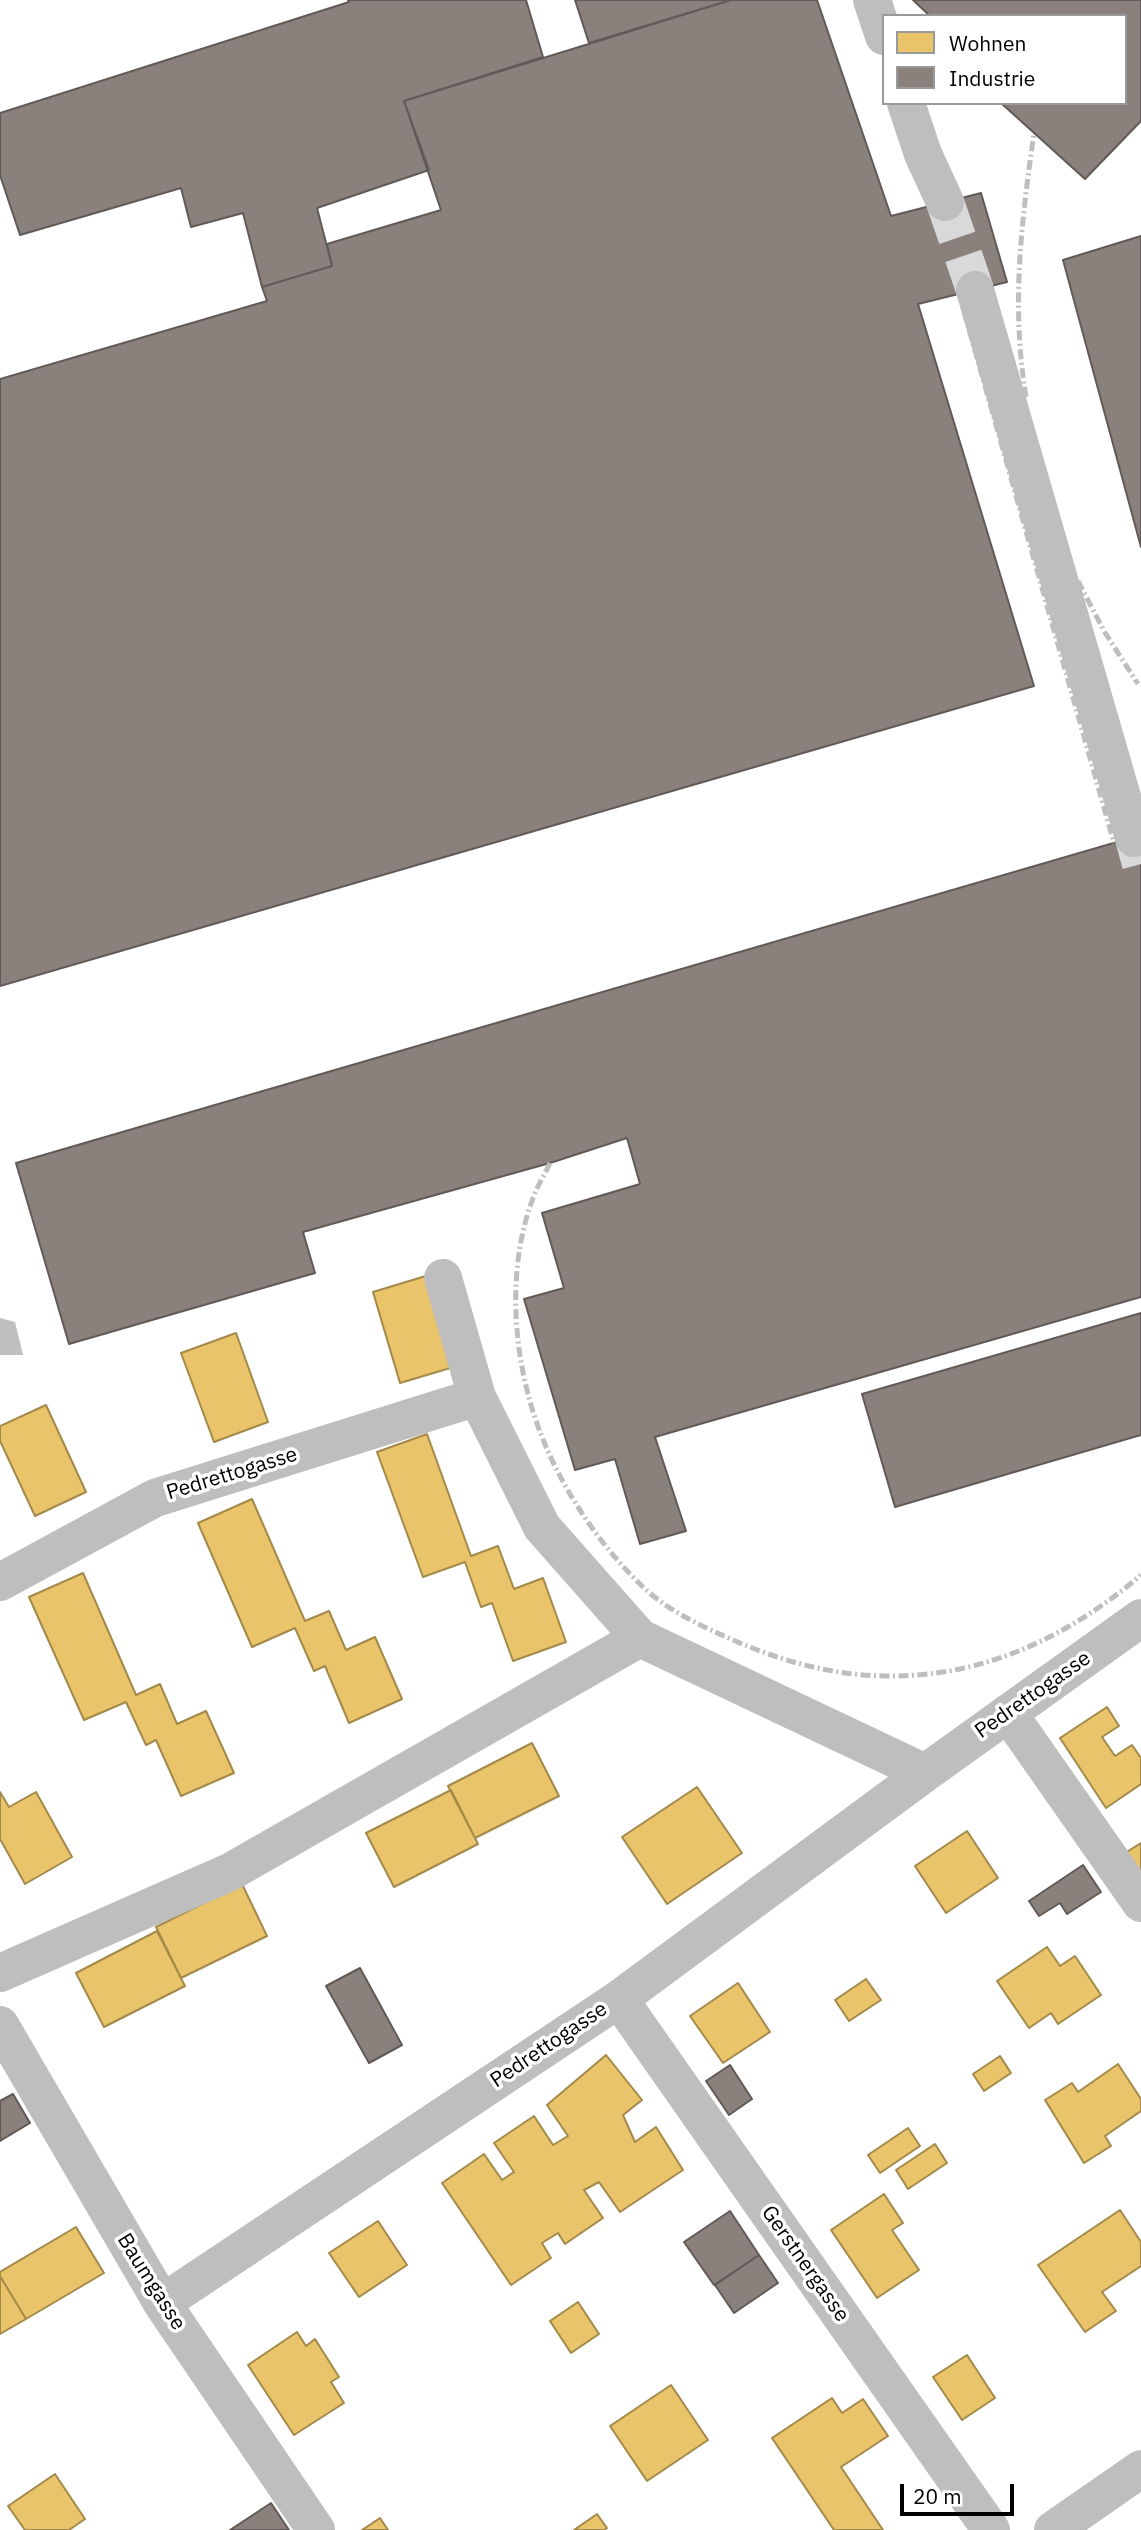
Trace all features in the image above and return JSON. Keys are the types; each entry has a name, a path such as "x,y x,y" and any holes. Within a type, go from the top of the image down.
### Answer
{"street":[{"path":"872,0 882,30"},
{"path":"907,105 923,154 945,202"},
{"path":"975,289 1134,838"},
{"path":"443,1278 477,1397 542,1527 640,1638 925,1773"},
{"name":"Pedrettogasse","path":"0,1582 155,1498 477,1397"},
{"name":"Pedrettogasse","path":"162,2303 618,1999 1141,1618"},
{"path":"0,1973 230,1872 640,1638"},
{"path":"1008,1713 1141,1903"},
{"name":"Gerstnergasse","path":"618,1999 991,2530"},
{"name":"Baumgasse","path":"0,2025 162,2303 317,2530"},
{"path":"1053,2530 1141,2469"}],"shaded area":[{"path":"0,1318 15,1322 23,1355 0,1355"}],"building: Wohnen":[{"path":"429,1275 457,1366 400,1383 373,1292"},
{"path":"236,1333 268,1422 214,1442 181,1353"},
{"path":"46,1405 86,1492 35,1516 0,1441 0,1426"},
{"path":"427,1434 471,1556 498,1546 514,1589 543,1578 566,1642 513,1661 492,1603 481,1607 465,1562 423,1577 377,1452"},
{"path":"252,1499 305,1621 329,1611 346,1650 375,1637 402,1699 349,1723 325,1666 314,1671 295,1628 252,1647 198,1523"},
{"path":"83,1573 136,1695 160,1684 177,1724 206,1711 234,1773 181,1796 156,1740 146,1745 126,1702 84,1720 29,1597"},
{"path":"1107,1707 1119,1726 1102,1737 1115,1756 1132,1745 1141,1758 1141,1784 1106,1808 1060,1738"},
{"path":"532,1743 559,1796 475,1838 448,1786"},
{"path":"697,1787 742,1853 667,1904 622,1837"},
{"path":"451,1790 478,1844 394,1887 366,1833"},
{"path":"0,1792 9,1807 36,1792 72,1857 25,1884 0,1839"},
{"path":"967,1831 998,1878 946,1913 915,1866"},
{"path":"1141,1843 1141,1877 1125,1853"},
{"path":"242,1884 267,1936 181,1978 156,1927"},
{"path":"157,1931 185,1986 104,2027 76,1973"},
{"path":"1047,1947 1060,1966 1075,1956 1101,1995 1058,2024 1051,2013 1029,2028 997,1981"},
{"path":"866,1979 881,2000 849,2021 835,2000"},
{"path":"738,1983 770,2032 723,2063 690,2016"},
{"path":"606,2055 642,2100 623,2115 635,2142 656,2127 683,2170 620,2212 599,2182 584,2190 603,2218 565,2244 558,2233 542,2243 551,2258 511,2285 442,2183 484,2154 502,2180 514,2172 494,2143 534,2116 553,2145 568,2136 547,2105"},
{"path":"1000,2056 1011,2073 984,2091 973,2074"},
{"path":"1118,2064 1141,2099 1141,2111 1105,2136 1111,2146 1084,2163 1045,2100 1072,2083 1078,2092"},
{"path":"908,2128 920,2146 880,2173 868,2155"},
{"path":"935,2144 947,2163 908,2189 896,2170"},
{"path":"884,2194 903,2223 892,2230 919,2270 877,2298 831,2230"},
{"path":"1120,2210 1141,2242 1141,2266 1102,2292 1116,2311 1085,2332 1038,2265"},
{"path":"378,2221 407,2265 359,2297 329,2253"},
{"path":"76,2227 104,2273 26,2319 0,2272"},
{"path":"0,2276 26,2319 0,2334"},
{"path":"578,2302 599,2334 571,2353 550,2321"},
{"path":"297,2332 306,2346 315,2339 339,2377 331,2382 344,2403 294,2435 248,2365"},
{"path":"967,2355 995,2398 962,2420 933,2377"},
{"path":"671,2385 708,2440 647,2481 610,2426"},
{"path":"832,2398 842,2413 863,2399 888,2436 841,2467 883,2530 834,2530 772,2438"},
{"path":"55,2474 85,2519 69,2530 25,2530 8,2506"},
{"path":"597,2514 607,2528 574,2530"},
{"path":"380,2518 388,2530 362,2530"}],"building: Industrie":[{"path":"348,0 526,0 543,57 404,101 429,170 317,208 332,266 262,287 243,213 191,227 181,188 20,235 0,175 0,113 349,2"},
{"path":"575,0 731,0 589,43"},
{"path":"731,0 817,0 891,216 981,193 1007,282 918,304 1034,686 0,986 0,379 267,301 262,287 332,266 327,244 441,210 404,101"},
{"path":"913,0 1141,0 1141,121 1085,179 1003,105 1127,105 1127,14 928,14"},
{"path":"1141,236 1141,547 1063,260"},
{"path":"1141,835 1141,1297 655,1437 686,1531 640,1544 615,1459 575,1470 524,1299 564,1288 542,1213 640,1184 627,1138 550,1163 303,1232 315,1273 69,1344 16,1163"},
{"path":"1141,1313 1141,1435 895,1507 862,1394"},
{"path":"1083,1865 1101,1892 1067,1914 1060,1903 1039,1916 1029,1901"},
{"path":"360,1968 402,2045 369,2063 326,1986"},
{"path":"730,2065 752,2099 729,2115 706,2081"},
{"path":"13,2094 30,2123 0,2141 0,2101"},
{"path":"730,2211 759,2255 714,2285 684,2242"},
{"path":"759,2255 778,2283 734,2313 715,2285"},
{"path":"271,2503 289,2530 230,2530"}],"tunnel":[{"path":"945,202 975,290"},
{"path":"1134,838 1141,864"}],"railway":[{"path":"872,0 882,33"},
{"path":"903,105 933,205"},
{"path":"912,105 953,201"},
{"path":"1026,397 1019,330 1019,297 1025,200 1034,133"},
{"path":"986,287 1141,820"},
{"path":"959,294 1114,843"},
{"path":"1078,581 1104,631 1138,684"},
{"path":"550,1163 534,1196 525,1224 517,1272 516,1322 528,1394 546,1447 572,1498 605,1545 643,1587 661,1602 713,1631 781,1658 839,1672 898,1676 960,1669 1009,1655 1079,1620 1141,1575"}]}
